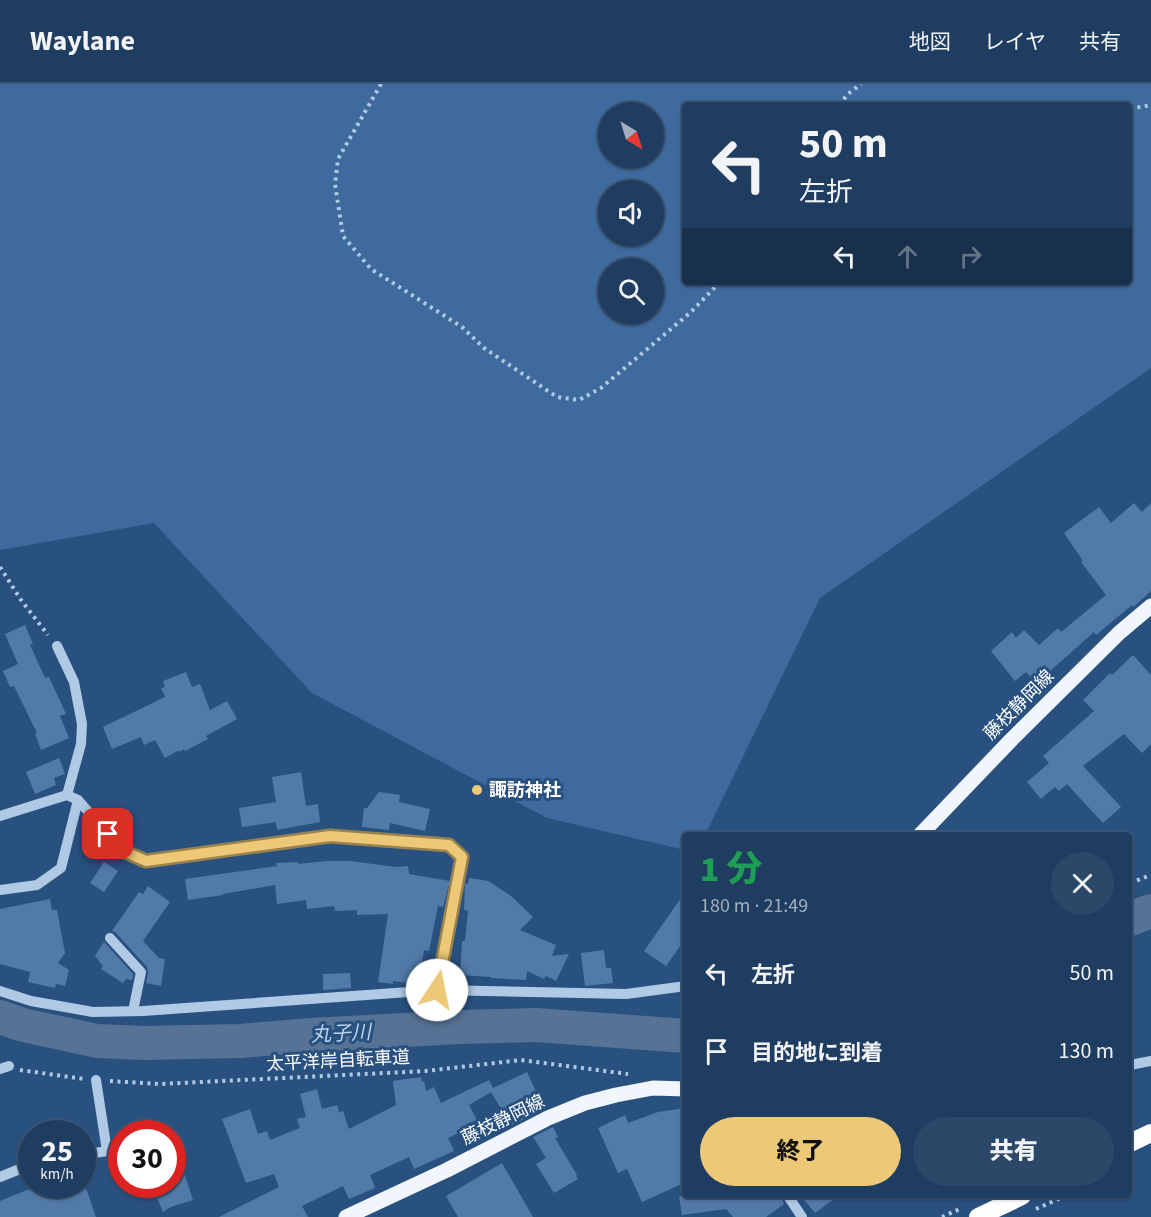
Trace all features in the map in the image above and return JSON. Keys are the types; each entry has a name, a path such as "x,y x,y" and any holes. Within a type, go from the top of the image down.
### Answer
{"highway":[{"path":"1132,1142 1151,1133"},
{"path":"978,1217 1018,1198"}],"main road":[{"name":"藤枝静岡線","path":"923,832 1119,633 1151,606"},
{"name":"藤枝静岡線","path":"346,1217 447,1170 548,1118 585,1103 653,1088 682,1089"}],"street":[{"path":"57,646 74,682 82,724 81,744 67,795"},
{"path":"0,816 67,795 78,800 123,851 146,861 330,836 449,845 462,857 437,990"},
{"path":"0,890 37,885 61,868 78,800"},
{"path":"110,938 141,972 133,1011"},
{"path":"0,991 31,1001 93,1012 437,990 626,994 682,987"},
{"path":"1132,1065 1151,1061"},
{"path":"96,1080 107,1151 96,1153"},
{"path":"0,1177 18,1170"},
{"path":"789,1198 802,1217"}],"path":[{"path":"381,84 338,159 335,184 343,236 371,269 462,327 484,348 557,397 579,400 601,388 691,312 717,285"},
{"path":"841,102 861,84"},
{"path":"1132,110 1151,105"},
{"path":"0,567 21,600 57,646"},
{"path":"1132,882 1151,875"},
{"name":"太平洋岸自転車道","path":"4,1067 96,1080 160,1084 426,1071 521,1060 629,1074"},
{"path":"1027,1213 1061,1198"}],"shaded area":[{"path":"0,84 1151,84 1151,368 820,598 706,832 682,832 682,849 547,818 312,693 154,523 0,550"}],"building":[{"path":"1134,503 1142,512 1151,503 1151,591 1096,635 1094,632 1049,672 1053,677 1040,688 1026,672 1015,681 991,651 1012,632 1016,638 1024,630 1039,645 1058,628 1061,632 1106,595 1081,562 1083,561 1064,533 1099,507 1111,523"},
{"path":"25,625 33,644 30,645 45,678 49,677 66,714 60,716 69,738 41,750 35,734 37,733 14,686 10,687 3,671 18,664 5,634"},
{"path":"1133,655 1151,675 1151,744 1142,753 1124,734 1083,766 1121,807 1103,823 1067,784 1059,791 1055,787 1041,799 1027,782 1049,763 1043,756 1094,711 1083,700 1110,673 1112,675"},
{"path":"186,672 192,687 200,684 210,710 227,701 237,719 206,736 208,739 165,758 155,740 144,745 141,737 112,749 103,727 165,697 161,688 165,687 163,681"},
{"path":"59,758 65,774 54,778 56,785 35,794 26,772"},
{"path":"301,772 306,806 318,804 320,822 277,830 276,822 242,827 239,808 276,802 272,777"},
{"path":"379,792 400,795 399,802 430,809 425,831 390,823 389,830 362,827 364,808 367,808"},
{"path":"326,861 408,866 409,874 450,881 443,907 438,906 429,951 424,950 420,978 415,977 414,984 393,981 393,984 378,982 388,914 357,915 357,910 335,911 334,906 307,909 306,900 277,904 275,885 188,900 185,879 277,866 276,863 298,862 298,864"},
{"path":"104,862 118,871 104,892 90,883"},
{"path":"469,878 488,881 511,896 533,917 520,930 556,945 552,956 569,954 556,981 546,976 544,979 527,971 526,980 460,975 462,941 465,941 468,911 464,910 465,883 468,884"},
{"path":"148,886 170,902 143,941 159,958 165,959 161,986 146,983 147,967 112,931 139,892 143,894"},
{"path":"682,897 682,944 666,966 644,951"},
{"path":"50,899 52,910 57,910 65,953 58,963 69,970 65,986 56,984 55,988 28,982 30,972 0,964 0,909"},
{"path":"104,942 133,974 132,980 126,979 123,983 101,969 103,966 95,956"},
{"path":"604,950 606,968 611,968 613,983 585,986 581,953"},
{"path":"350,973 351,988 323,990 323,974"},
{"path":"527,1072 544,1109 522,1120 511,1125 504,1109 502,1110 491,1092 469,1105 477,1120 469,1123 471,1127 448,1138 454,1151 414,1169 409,1157 370,1175 375,1188 349,1199 343,1186 302,1206 308,1217 219,1217 279,1187 274,1174 246,1183 222,1119 250,1109 258,1134 267,1131 270,1140 300,1128 297,1119 306,1117 300,1094 317,1089 322,1109 337,1105 339,1112 343,1111 349,1129 396,1105 393,1081 421,1077 426,1091 434,1087 441,1103 489,1080 493,1088"},
{"path":"682,1109 682,1184 642,1202 627,1169 618,1173 598,1128 625,1115 628,1123 658,1112"},
{"path":"553,1127 558,1137 555,1138 578,1179 554,1193 536,1164 546,1158 533,1137"},
{"path":"502,1163 533,1217 458,1217 446,1196"},
{"path":"186,1179 193,1200 163,1212 157,1198 186,1198"},
{"path":"18,1194 18,1198 89,1198 96,1217 0,1217 0,1201"},
{"path":"679,1196 682,1198 782,1198 784,1204 766,1217 733,1217 726,1209 682,1215"},
{"path":"803,1198 835,1198 815,1213"}],"waterway":[{"name":"丸子川","path":"1132,918 1151,911"},
{"name":"丸子川","path":"0,1017 23,1025 97,1041 145,1043 240,1041 311,1035 536,1025 682,1036"}],"place":[{"name":"諏訪神社","path":"477,790"}],"route":[{"path":"108,834 123,851 146,861 330,836 449,845 462,857 437,990"}]}
